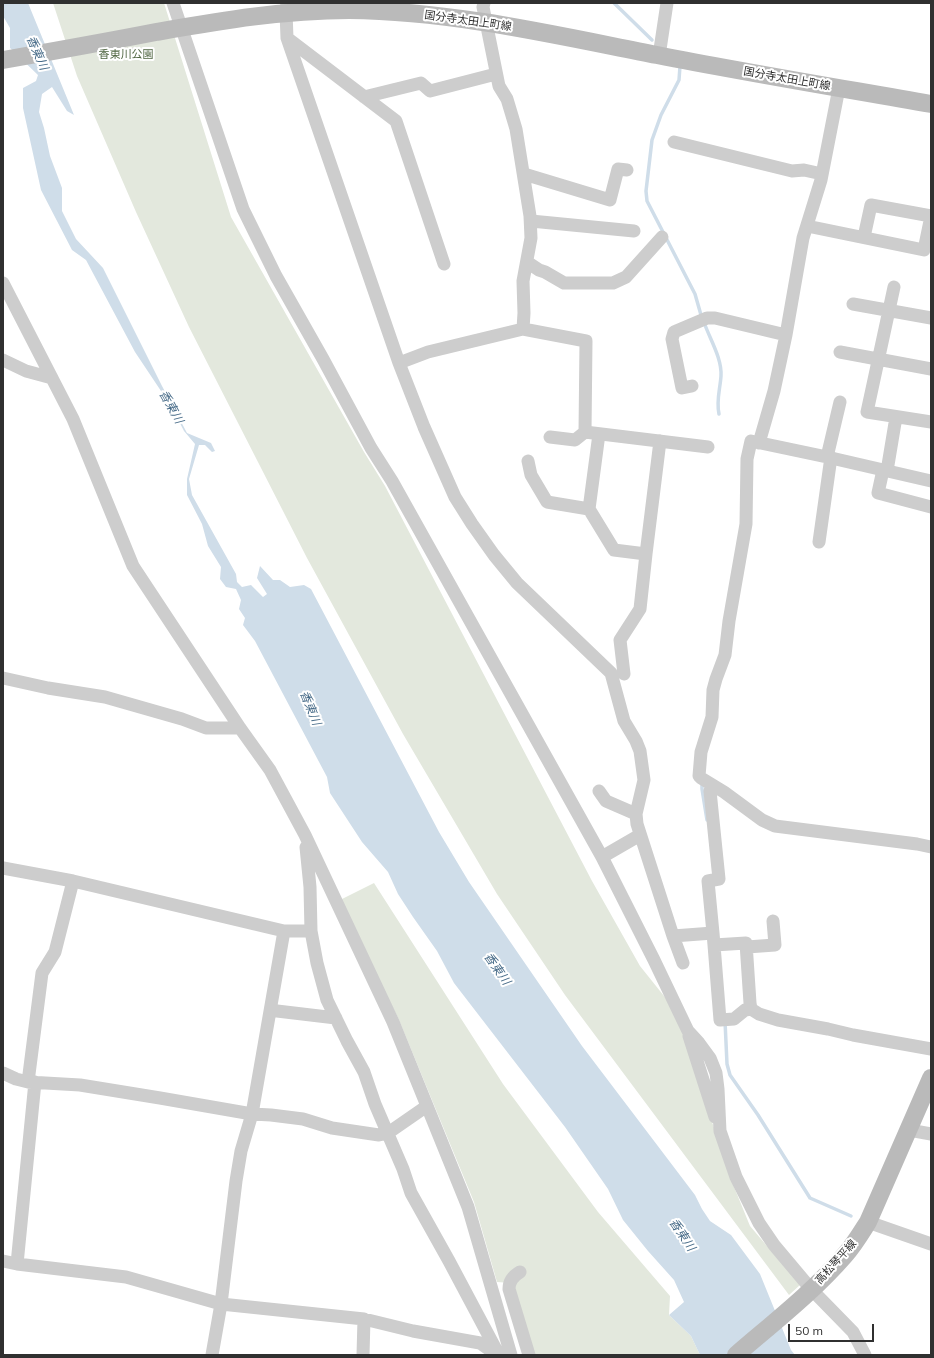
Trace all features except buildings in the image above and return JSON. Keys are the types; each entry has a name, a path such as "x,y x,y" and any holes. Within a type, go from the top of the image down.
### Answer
{"main road":[{"name":"国分寺太田上町線","path":"3,60 286,8 398,12 486,22 659,56 931,104"},
{"name":"高松琴平線","path":"736,1355 808,1292 846,1254 868,1222 931,1078"}],"street":[{"path":"173,3 178,29 243,209 276,276 371,448 396,488 602,857 688,1031 710,1058 716,1073 720,1131 736,1177 759,1223 808,1292 853,1332 865,1355"},
{"path":"484,3 483,7 499,86 507,99 516,129 531,221 531,238 523,281 523,329"},
{"path":"659,56 668,3"},
{"path":"286,8 287,38 399,363 424,427 455,497 494,555 517,583 611,673 624,721 640,751 644,780 636,814 640,835 683,963"},
{"path":"287,38 396,121 444,264"},
{"path":"364,97 420,82 430,92 496,74"},
{"path":"759,443 774,391 804,238 822,174 839,88"},
{"path":"674,142 792,171 804,170 822,174"},
{"path":"524,174 610,200 618,169 627,170"},
{"path":"807,226 924,250 931,216 871,205 864,237"},
{"path":"531,221 634,230"},
{"path":"527,262 564,283 613,283 626,277 662,237"},
{"path":"3,283 6,297 52,378 73,419 133,566 240,728 270,770 305,835 393,1022 468,1207 512,1355"},
{"path":"894,287 866,412 931,422"},
{"path":"853,304 931,318"},
{"path":"692,386 682,388 672,339 674,332 708,318 715,318 786,335"},
{"path":"399,363 428,352 523,329 586,341 585,432"},
{"path":"840,352 931,369"},
{"path":"3,360 26,371 52,378"},
{"path":"819,542 829,457 840,402"},
{"path":"896,417 885,470 878,492 931,507"},
{"path":"550,437 575,440 585,432 708,447"},
{"path":"599,434 589,509 614,550 646,554"},
{"path":"624,674 620,640 640,609 660,441"},
{"path":"931,481 752,441 747,459 746,524 729,621 725,655 716,679 712,717 702,752 699,776 762,820 775,826 931,847"},
{"path":"528,461 531,475 547,502 589,509"},
{"path":"3,678 48,688 105,697 182,719 206,728 240,728"},
{"path":"706,781 710,791 719,879 708,881 716,942 720,1020 734,1019 745,1010 751,1009 759,1014 778,1020 931,1049"},
{"path":"599,791 606,801 636,814"},
{"path":"305,835 310,887 311,931 317,963 327,1000 364,1072 375,1104 411,1193 498,1355"},
{"path":"602,857 640,835"},
{"path":"3,868 73,881 284,931 311,931"},
{"path":"17,1264 31,1082 42,973 55,952 73,881"},
{"path":"747,947 775,945 773,921"},
{"path":"212,1355 221,1304 238,1166 252,1114 284,931"},
{"path":"673,936 716,942 746,943 751,1009"},
{"path":"277,1011 336,1018"},
{"path":"3,1073 16,1079 31,1082 80,1085 252,1114 303,1119 332,1128 379,1135 388,1133 427,1106"},
{"path":"909,1130 931,1134"},
{"path":"868,1222 931,1244"},
{"path":"3,1260 17,1264 126,1277 221,1304 364,1319 413,1331 480,1343 498,1355"},
{"path":"520,1272 513,1276 509,1290 529,1355"},
{"path":"363,1355 364,1319"}],"green space":[{"name":"香東川公園","path":"53,3 164,3 231,217 364,452 385,486 592,881 640,966 668,1001 685,1039 730,1177 750,1226 800,1285 789,1295 565,995 497,894 403,734 307,558 189,327 136,212 77,76"},
{"path":"374,883 503,1084 598,1212 670,1296 669,1315 691,1336 700,1355 534,1355 511,1283 497,1282 474,1202 399,1020 340,900"}],"water":[{"name":"香東川","path":"3,3 28,3 74,115 67,111 52,87 42,94 39,112 50,156 62,188 62,211 76,239 103,268 187,433 211,443 215,451 212,452 205,445 199,445 189,479 192,495 236,574 237,582 242,587 251,585 263,597 267,594 257,578 260,566 273,580 280,580 290,587 304,585 311,589 439,832 469,882 582,1046 695,1195 710,1221 731,1235 760,1274 791,1350 795,1355 700,1355 691,1336 669,1315 684,1302 674,1280 623,1220 608,1189 565,1127 454,983 437,951 398,894 388,872 362,842 330,793 327,777 255,641 243,625 245,618 239,609 241,600 236,589 226,587 220,579 221,567 208,546 202,524 187,495 187,479 195,444 184,431 171,406 135,352 86,260 72,250 41,190 23,108 23,88 36,81 38,75 10,48 10,28 3,16"}],"waterway":[{"path":"614,3 652,40"},
{"path":"680,66 679,80 661,115 652,140 646,191 647,201 695,294 701,315"},
{"path":"705,325 720,363 721,376 718,400 719,414"},
{"path":"702,783 707,820"},
{"path":"725,1021 727,1064 730,1075 758,1115 810,1198 851,1216"}]}
